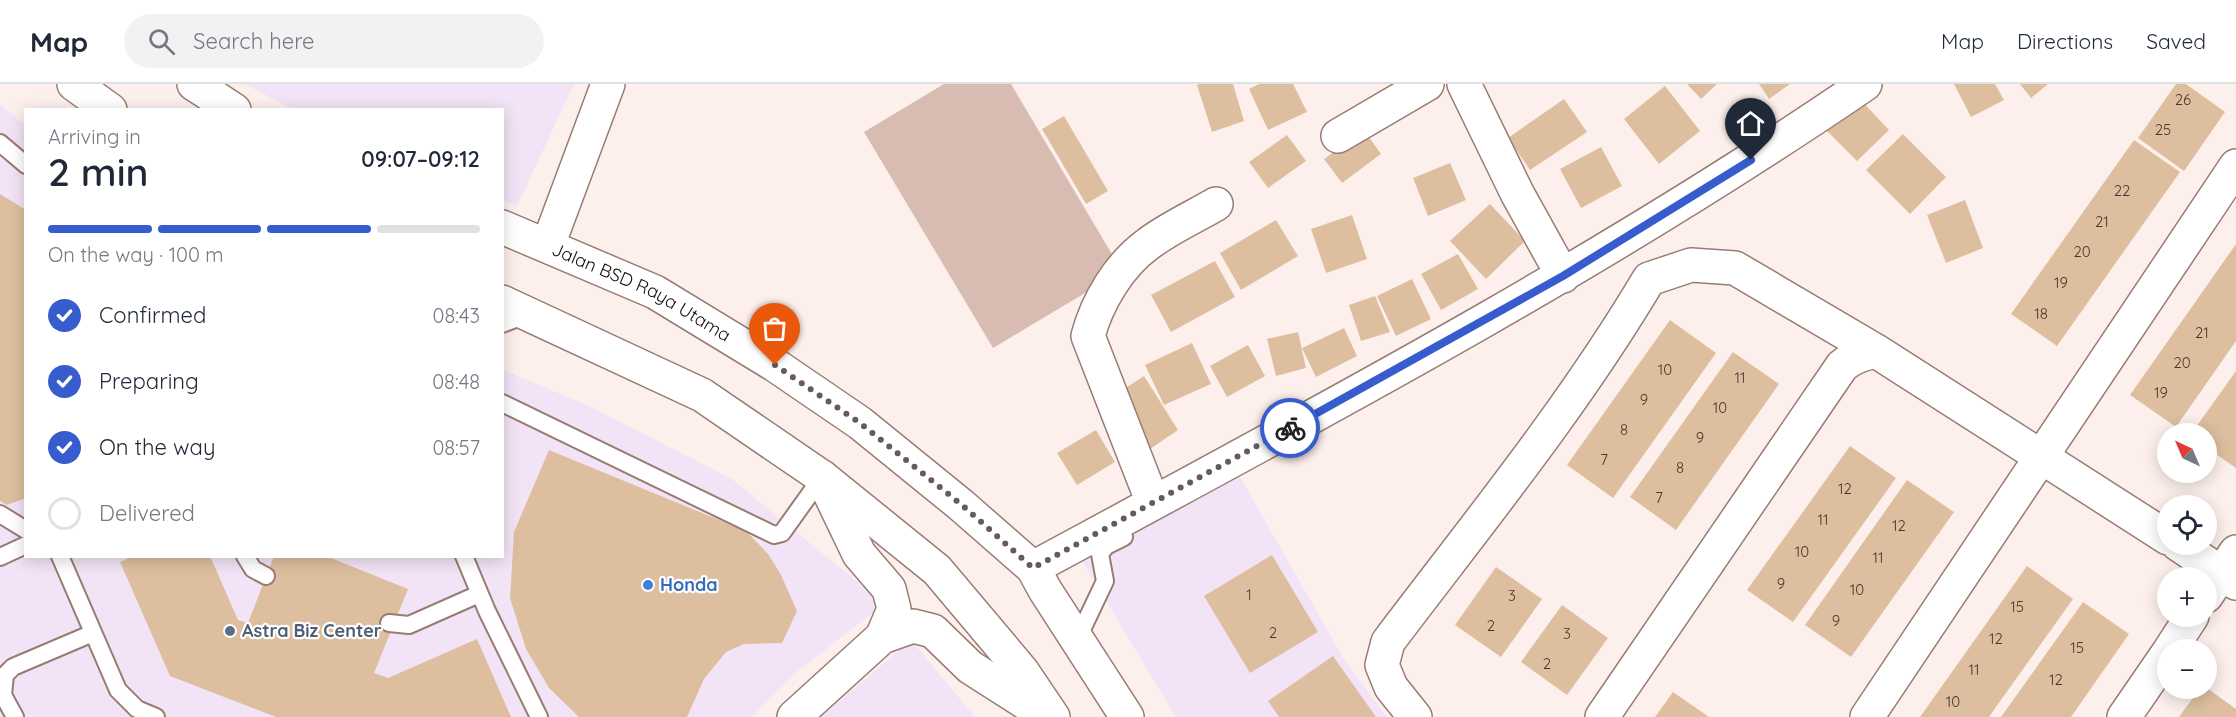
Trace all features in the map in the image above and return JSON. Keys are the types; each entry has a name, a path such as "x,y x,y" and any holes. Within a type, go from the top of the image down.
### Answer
{"street":[{"path":"74,84 107,108"},
{"path":"194,84 231,108"},
{"path":"548,245 608,84"},
{"path":"1464,84 1517,193 1563,276"},
{"path":"1033,568 1563,276 1688,200 1865,84"},
{"path":"1338,136 1416,87"},
{"path":"1867,717 2236,166"},
{"path":"1153,503 1088,336 1098,307 1121,270 1134,255 1148,243 1216,204"},
{"name":"Jalan BSD Raya Utama","path":"504,228 655,292 775,365 860,423 962,505 1033,568 1044,590 1126,717"},
{"path":"1414,717 1391,687 1382,665 1388,642 1568,404 1623,323 1649,279 1691,265 1735,268 1876,351 2157,531"},
{"path":"511,313 702,395 822,477 937,570 1022,671 1053,717"},
{"path":"1602,717 1842,366 1853,357 1876,351"},
{"path":"794,717 882,637 894,609 889,589 859,554 822,477"},
{"path":"2194,555 2225,576"},
{"path":"882,637 914,627 933,631 970,667 1048,717"},
{"path":"2124,717 2157,669"}],"lane":[{"path":"0,143 24,163"},
{"path":"504,404 774,535 782,533 822,477"},
{"path":"0,514 24,529"},
{"path":"1077,640 1105,581 1100,554 1106,546 1124,536"},
{"path":"0,557 24,546"},
{"path":"61,558 118,690 135,713 156,717"},
{"path":"246,558 253,568 266,576"},
{"path":"465,558 479,594 538,717"},
{"path":"389,623 409,625 479,594"},
{"path":"15,717 3,695 5,675 13,667 93,633"}],"shaded area":[{"path":"244,84 574,84 517,206 504,200 504,108 291,108"},
{"path":"944,84 1011,84 1122,271 993,348 864,132"},
{"name":"Astra Biz Center","path":"0,104 24,124 24,558 504,558 504,370 589,406 732,479 884,604 798,671 752,717 0,717"},
{"path":"1228,456 1344,659 1387,717 1176,717 1065,533"},
{"path":"911,640 975,717 825,717 823,715"}],"building":[{"path":"1233,84 1244,121 1212,132 1197,85"},
{"path":"1259,84 1293,84 1307,112 1268,130 1249,89"},
{"path":"1687,84 1717,84 1701,99"},
{"path":"1759,84 1790,84 1769,99"},
{"path":"1954,84 1995,84 2004,100 1971,117"},
{"path":"2020,84 2048,84 2031,98"},
{"path":"2176,84 2186,84 2225,112 2184,171 2138,138"},
{"path":"1665,86 1700,131 1659,164 1624,119"},
{"path":"1857,96 1889,130 1857,161 1824,128"},
{"path":"1564,99 1587,132 1530,170 1508,138"},
{"path":"1064,116 1108,191 1086,204 1042,129"},
{"path":"1364,130 1381,154 1342,183 1324,159"},
{"path":"1903,134 1946,177 1910,214 1866,170"},
{"path":"1287,135 1306,161 1268,188 1249,162"},
{"path":"2134,140 2180,172 2057,346 2011,314"},
{"path":"1601,147 1622,186 1581,208 1560,169"},
{"path":"1450,163 1466,200 1428,216 1413,178"},
{"path":"0,194 24,209 24,499 7,505 0,501"},
{"path":"1965,200 1983,248 1946,263 1927,215"},
{"path":"1490,204 1525,241 1486,279 1450,241"},
{"path":"1352,215 1367,259 1326,273 1311,229"},
{"path":"1276,220 1298,256 1241,290 1220,253"},
{"path":"2236,244 2236,341 2179,423 2170,423 2130,395"},
{"path":"1458,254 1478,289 1441,310 1421,274"},
{"path":"1215,261 1235,297 1171,332 1151,295"},
{"path":"1412,279 1431,319 1396,336 1377,296"},
{"path":"1375,296 1390,332 1361,341 1349,305"},
{"path":"1670,320 1716,353 1613,498 1567,465"},
{"path":"1344,328 1357,356 1316,377 1302,348"},
{"path":"1298,332 1306,368 1276,376 1267,339"},
{"path":"1192,343 1211,384 1164,405 1145,365"},
{"path":"1248,345 1265,376 1227,397 1210,366"},
{"path":"1733,352 1779,384 1676,530 1630,497"},
{"path":"2236,371 2236,468 2217,455 2217,423 2199,423"},
{"path":"1144,376 1178,430 1150,449 1115,395"},
{"path":"1096,430 1115,462 1077,485 1057,453"},
{"path":"1850,446 1896,478 1793,622 1747,590"},
{"name":"Honda","path":"549,450 746,531 768,554 780,573 797,611 782,643 744,644 726,652 704,679 687,717 579,717 549,688 526,649 510,598 514,532"},
{"path":"1907,480 1954,512 1851,657 1805,625"},
{"path":"1272,555 1318,632 1250,673 1204,596"},
{"name":"Astra Biz Center","path":"129,558 211,558 238,620 248,623 273,558 331,558 408,589 374,673 388,678 477,639 511,717 276,717 170,676 120,562"},
{"path":"2027,566 2073,599 1989,717 1920,717"},
{"path":"1496,567 1542,599 1501,657 1455,625"},
{"path":"2083,602 2129,634 2071,717 2001,717"},
{"path":"1562,605 1608,638 1567,695 1521,662"},
{"path":"1333,656 1376,717 1279,717 1268,701"},
{"path":"1673,692 1709,717 1655,717"},
{"path":"2217,695 2236,709 2236,717 2179,717 2192,699 2217,699"}],"way so far":[{"path":"775,365 860,423 962,505 1033,568 1290,428"}],"place":[{"name":"Honda","path":"648,585"},
{"name":"Astra Biz Center","path":"230,631"}],"route":[{"path":"1290,428 1563,276 1751,160"}]}
